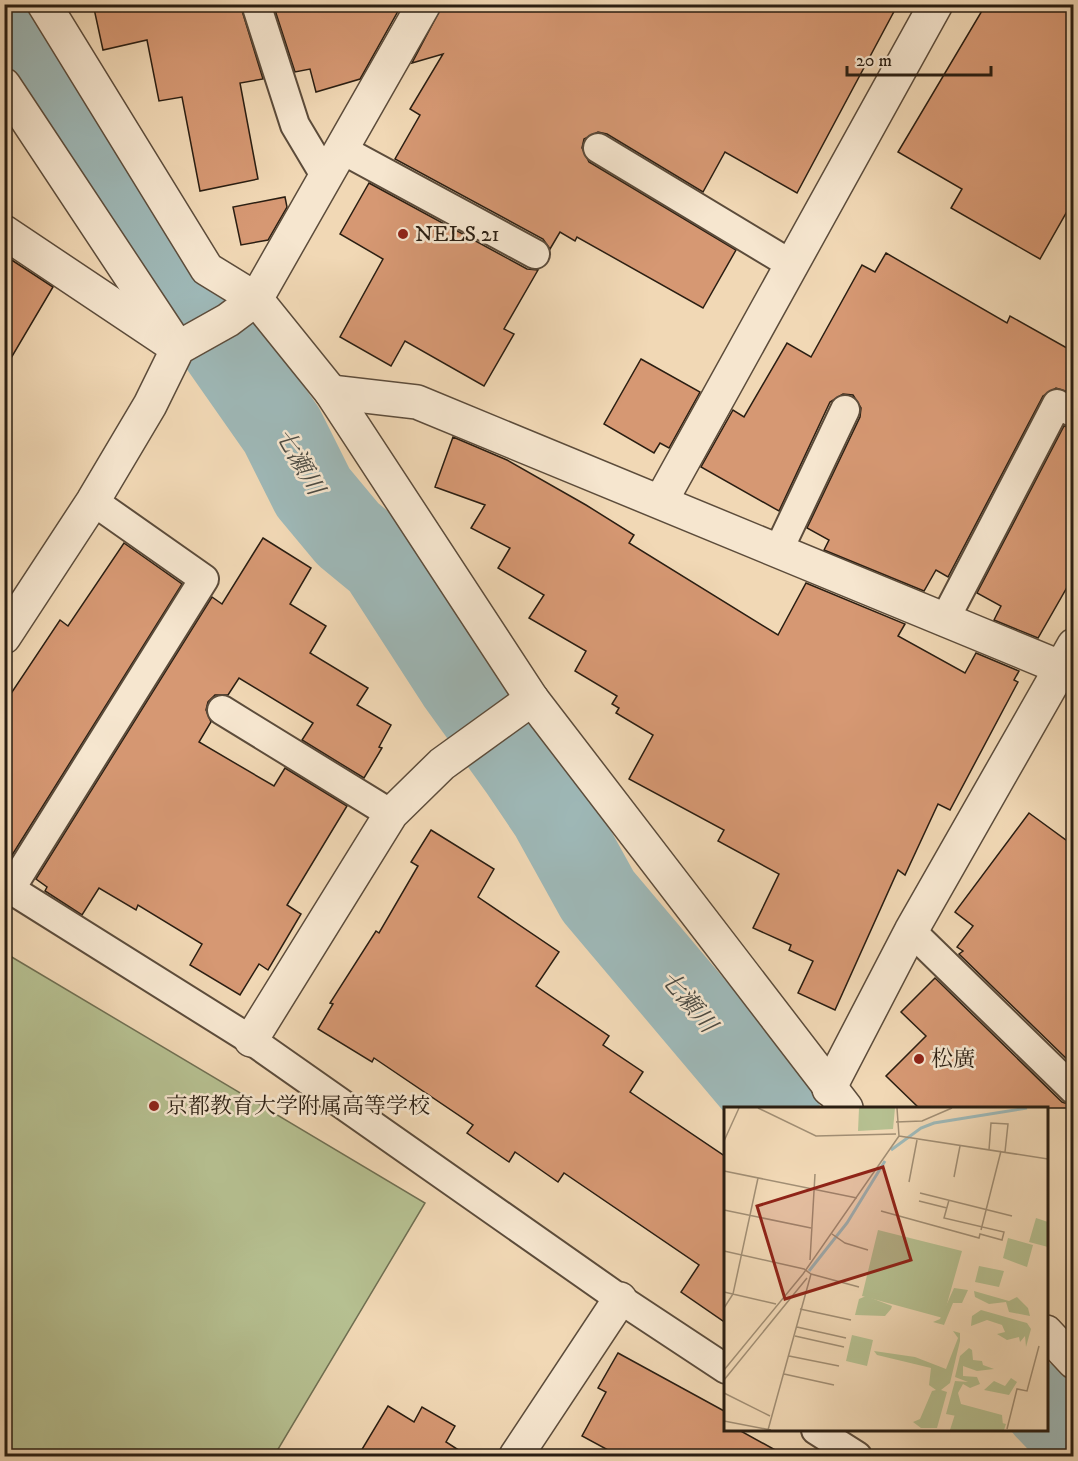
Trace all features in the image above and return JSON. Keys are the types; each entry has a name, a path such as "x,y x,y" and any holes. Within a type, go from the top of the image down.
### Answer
{"street":[{"path":"44,4 207,269 256,299 331,392 520,708 838,1099 910,931 1069,662 944,621 661,501 417,402 331,392"},
{"path":"4,637 93,501 185,344 228,320 256,299 424,4"},
{"path":"661,501 936,4"},
{"path":"4,85 185,344"},
{"path":"4,232 185,344"},
{"path":"251,1040 390,814 442,764 520,708"},
{"path":"516,1456 620,1299"},
{"path":"1048,1333 1074,1362"}],"lane":[{"path":"256,4 295,125 333,163 535,254"},
{"path":"598,148 792,265"},
{"path":"944,621 1057,404 1074,413"},
{"path":"778,551 845,410"},
{"path":"93,501 204,579 8,886 251,1040 620,1299 724,1368"},
{"path":"222,710 390,814"},
{"path":"910,931 1074,1090"},
{"path":"818,1431 857,1456"}],"green space":[{"name":"京都教育大学附属高等学校","path":"5,953 425,1203 274,1456 5,1456"}],"building":[{"path":"93,4 240,4 263,79 240,83 258,179 200,191 182,97 159,101 147,40 103,50"},
{"path":"273,4 402,4 360,79 316,92 310,69 295,72"},
{"path":"443,4 898,4 797,193 725,152 703,192 607,134 598,132 584,139 582,148 589,162 736,250 703,308 577,237 575,241 560,232 550,249 543,239 395,159 420,115 410,109 443,54 412,63"},
{"path":"986,4 1074,4 1074,199 1040,259 951,208 962,189 898,152"},
{"path":"369,183 527,269 538,270 504,329 514,334 484,386 405,341 391,366 340,337 383,259 340,234"},
{"path":"285,197 287,207 268,240 241,245 233,207"},
{"path":"886,253 1007,323 1010,316 1074,352 1074,394 1056,388 1043,396 948,577 936,570 924,591 824,550 829,540 807,528 860,417 861,408 853,395 843,394 830,402 779,511 701,467 733,410 744,417 787,343 811,357 862,265 875,272"},
{"path":"4,255 53,287 4,370"},
{"path":"641,359 700,392 669,448 660,443 654,453 604,424"},
{"path":"1064,426 1074,429 1074,575 1038,638 994,620 1001,606 977,593"},
{"path":"453,437 507,460 586,505 634,535 629,543 778,635 806,583 905,624 898,636 965,673 976,653 1019,671 1014,680 1018,682 950,810 938,804 905,875 898,870 835,1010 798,993 813,961 789,950 791,945 753,928 779,874 718,841 724,830 629,779 653,735 616,713 619,708 612,704 617,696 575,671 586,651 529,618 544,595 498,568 510,548 471,528 485,505 435,487"},
{"path":"263,538 311,568 290,604 326,626 310,653 368,688 357,705 391,725 379,747 382,748 364,778 302,740 313,723 239,678 228,695 215,695 208,702 206,710 211,722 199,742 274,786 285,768 347,806 287,905 301,914 268,970 259,964 240,995 190,965 202,944 138,905 136,910 99,888 82,915 45,891 47,887 36,879 212,597 222,604"},
{"path":"124,543 182,584 9,860 4,857 4,704 60,620 68,626"},
{"path":"1029,813 1074,846 1074,1066 959,954 963,951 957,947 973,926 955,912"},
{"path":"431,830 494,869 478,897 559,952 536,986 609,1036 603,1045 643,1072 630,1092 724,1156 724,1322 681,1292 699,1265 564,1173 558,1182 515,1152 509,1162 467,1133 473,1125 374,1058 372,1062 318,1029 333,1004 330,1003 376,931 379,933 418,866 411,862"},
{"path":"935,978 1062,1102 1074,1108 918,1107 886,1076 926,1036 901,1012"},
{"path":"618,1353 724,1411 724,1431 741,1431 786,1456 619,1456 582,1436 606,1392 598,1388"},
{"path":"388,1406 414,1422 422,1407 455,1426 446,1442 468,1456 358,1456"}],"waterway":[{"name":"七瀬川","path":"4,23 139,226 282,430 313,492 348,534 382,562 459,681 552,813 598,896 776,1107"},
{"name":"七瀬川","path":"1048,1408 1074,1435"}],"place":[{"name":"NELS 21","path":"403,234"},
{"name":"松廣","path":"919,1059"},
{"name":"京都教育大学附属高等学校","path":"154,1106"}]}
